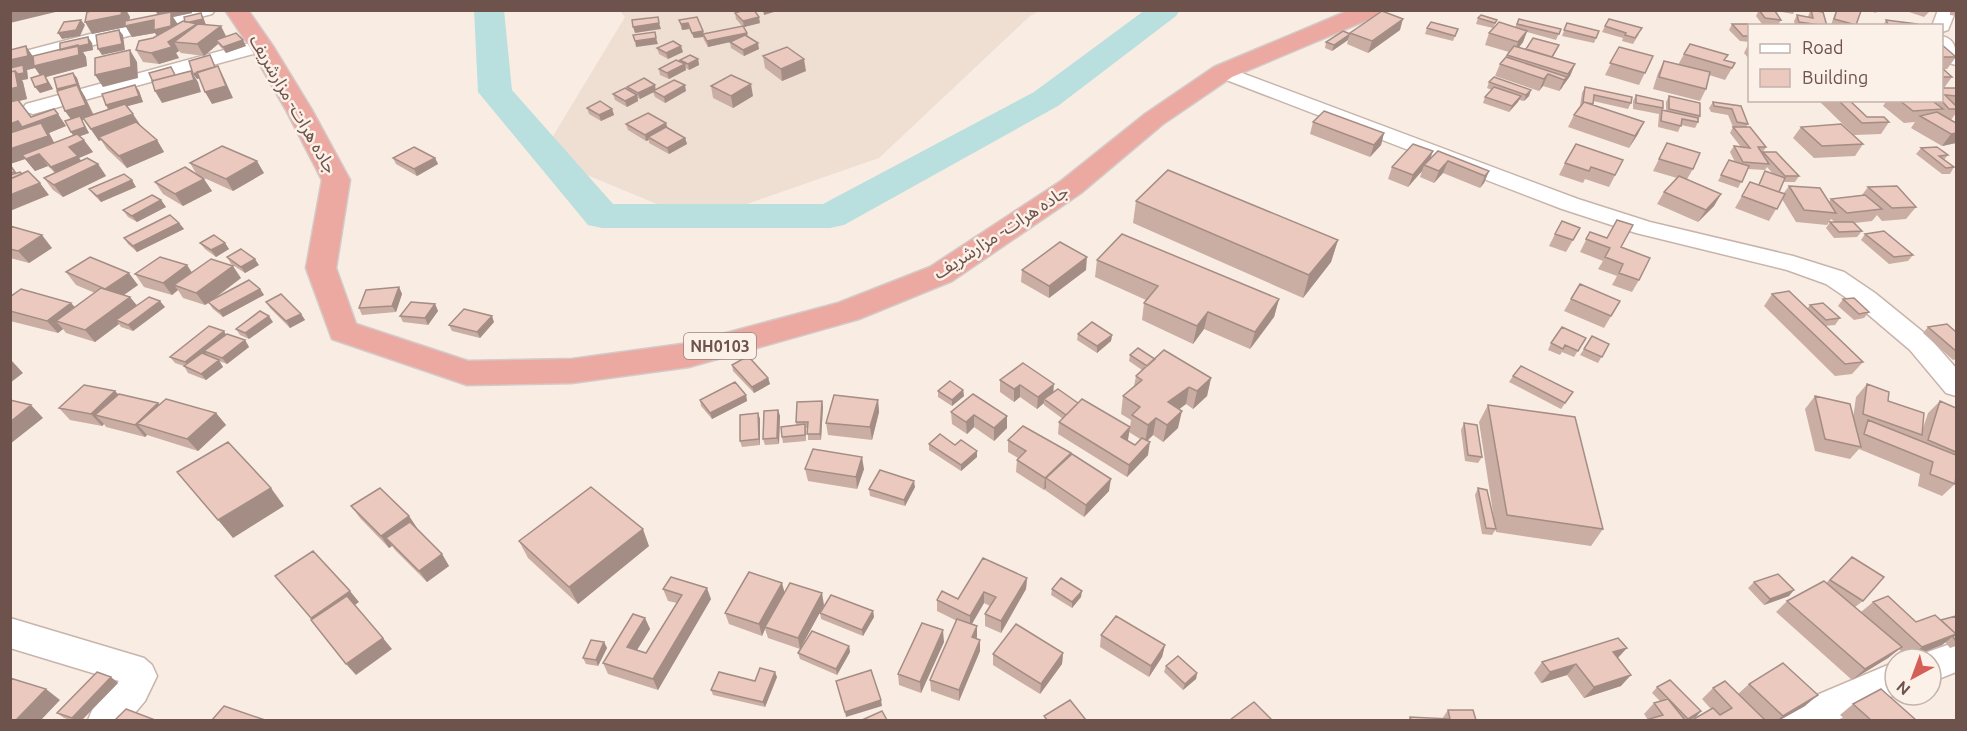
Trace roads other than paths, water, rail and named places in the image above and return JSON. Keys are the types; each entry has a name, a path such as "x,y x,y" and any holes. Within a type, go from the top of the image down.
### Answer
{"highway":[{"name":"جاده هرات- مزارشریف","path":"236,10 261,46 336,180 321,268 343,331 466,373 572,371 689,355 848,311 941,274 1071,187 1154,119 1223,72 1371,10"}],"street":[{"path":"10,61 206,10"},
{"path":"1941,24 1947,10"},
{"path":"1943,44 1956,59"},
{"path":"33,108 261,46"},
{"path":"1223,72 1570,204 1644,228 1793,264 1835,278 1866,299 1919,343 1956,386"},
{"path":"10,633 132,669 140,676 133,690 106,720"},
{"path":"1799,720 1883,683"}],"waterway":[{"path":"489,10 495,92 602,216 830,216 1046,99 1165,10"}]}
